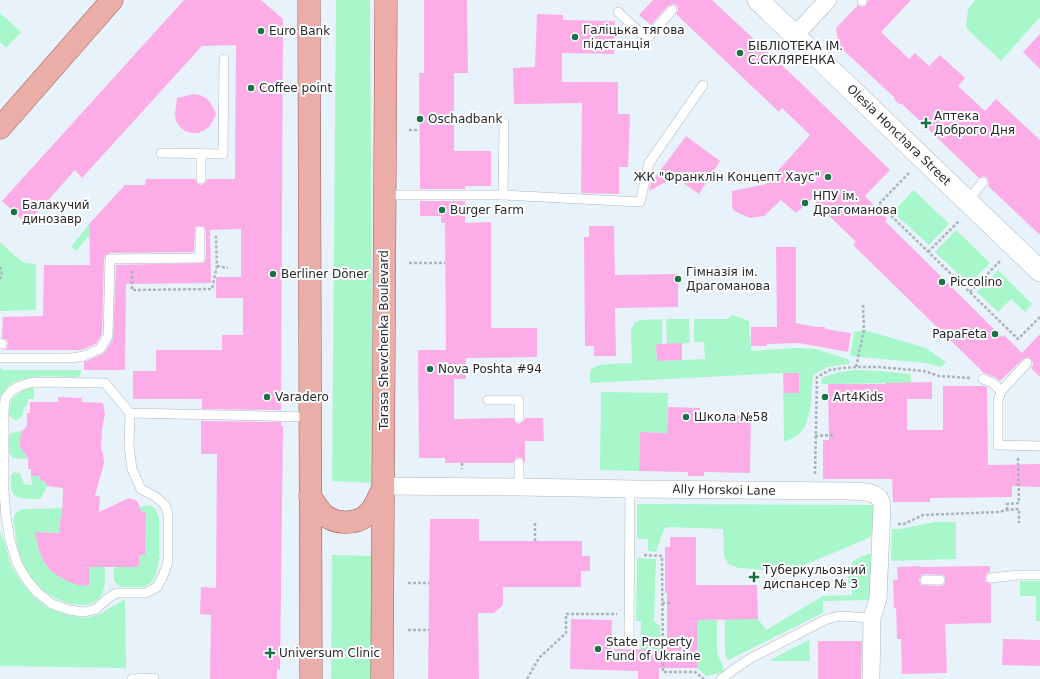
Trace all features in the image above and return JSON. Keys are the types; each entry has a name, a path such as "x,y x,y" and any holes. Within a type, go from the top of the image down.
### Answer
{"main road":[{"path":"0,128 112,0"},
{"path":"309,0 311,679"},
{"name":"Tarasa Shevchenka Boulevard","path":"382,679 386,0"},
{"path":"310,496 324,514 335,520 352,522 360,520 370,512 383,486"}],"street":[{"name":"Olesia Honchara Street","path":"758,0 1040,271"},
{"path":"795,35 828,0"},
{"name":"Ally Horskoi Lane","path":"383,486 815,491 868,492 876,495 881,500 882,507 878,599 872,618 871,679"}],"lane":[{"path":"618,12 647,39 672,10"},
{"path":"161,153 223,154 224,59"},
{"path":"385,195 503,195 640,202 649,163 703,85"},
{"path":"503,195 504,123"},
{"path":"201,153 201,179"},
{"path":"967,201 983,182"},
{"path":"0,358 72,358 84,356 100,348 108,336 110,259 200,258 200,231"},
{"path":"1027,363 1001,391 998,401 998,445 1040,446"},
{"path":"983,379 993,383 1001,391"},
{"path":"33,382 105,383 130,414 128,445 132,469 141,489 156,497 165,505 168,514 168,562 163,576 157,587 146,593 116,593 107,598 96,609 84,612 69,610 52,604 38,593 27,580 17,563 10,540 4,492 5,400 11,391 20,386 33,382"},
{"path":"488,400 518,400 519,418"},
{"path":"130,414 310,417"},
{"path":"519,463 519,487"},
{"path":"629,638 630,489"},
{"path":"990,578 1018,575 1040,575"},
{"path":"925,580 940,580"},
{"path":"721,679 751,658 825,620 839,616 872,618"},
{"path":"132,679 154,678"}],"path":[{"path":"410,130 419,130"},
{"path":"910,173 879,204 1018,340 1040,317"},
{"path":"928,252 959,220"},
{"path":"132,267 132,290 212,289 217,266 216,237"},
{"path":"970,292 1001,260"},
{"path":"409,263 445,263"},
{"path":"217,266 228,268"},
{"path":"0,267 2,271 0,281"},
{"path":"856,367 864,330 863,305"},
{"path":"815,491 817,377 830,370 842,368 878,367 924,371 939,376 983,379"},
{"path":"815,436 833,435"},
{"path":"1007,510 1007,504 1019,503 1018,446"},
{"path":"904,524 923,515 999,512 1019,509 1019,523"},
{"path":"534,541 535,521"},
{"path":"654,556 662,556 663,672 695,672 704,679"},
{"path":"408,583 430,583"},
{"path":"662,603 670,603"},
{"path":"528,679 539,658 566,633 566,614 630,614"},
{"path":"408,630 429,630"}],"green space":[{"path":"336,0 370,0 373,483 332,481"},
{"path":"975,0 1040,0 1040,17 1001,61 968,30 966,26 968,10"},
{"path":"0,13 21,32 6,48 0,42"},
{"path":"914,190 949,224 929,245 893,212"},
{"path":"89,224 89,236 76,251 71,247"},
{"path":"956,230 990,263 969,284 935,252"},
{"path":"0,242 25,263 36,264 36,310 0,311"},
{"path":"998,270 1032,304 1025,312 1011,299 998,312 977,292"},
{"path":"733,315 749,321 751,351 796,348 816,349 850,360 849,364 828,367 813,375 809,415 803,429 793,438 784,442 783,373 590,383 590,373 594,367 610,364 632,363 631,330 634,323 640,320 662,319 662,344 656,345 657,361 705,359 704,342 694,342 694,319 727,319"},
{"path":"666,319 689,319 690,343 667,344"},
{"path":"864,330 926,348 946,362 941,367 925,363 850,356 854,332"},
{"path":"0,368 2,368 2,370 81,370 81,374 78,377 41,376 22,379 14,382 0,397"},
{"path":"856,370 910,374 911,383 821,384 822,378 826,376 838,372"},
{"path":"34,388 34,399 28,399 27,406 24,407 23,415 16,420 13,419 9,415 12,399 23,390"},
{"path":"601,392 668,393 667,433 640,432 639,471 600,470"},
{"path":"22,431 20,446 28,459 13,458 9,453 9,435 11,433"},
{"path":"15,472 20,473 24,484 32,485 31,476 39,476 40,481 45,481 47,486 41,499 25,499 14,494 11,488 11,475"},
{"path":"637,504 873,505 873,535 787,572 739,568 728,564 724,555 723,529 668,527 664,529 656,552 648,551 648,539 637,539"},
{"path":"150,505 155,509 159,517 159,560 156,574 152,582 144,587 120,587 114,581 114,567 139,567 139,555 145,555 146,513 139,512 140,507"},
{"path":"66,508 65,533 36,532 37,544 45,563 58,576 67,581 89,586 89,566 105,566 103,593 93,603 79,605 54,598 37,584 28,574 22,563 18,550 14,521 14,515 16,513 23,509"},
{"path":"935,522 956,522 956,559 891,561 892,529 900,529"},
{"path":"0,532 11,565 22,583 34,597 48,608 67,615 85,618 100,614 125,599 126,668 0,666"},
{"path":"873,553 870,600 823,601 823,613 728,660 725,654 725,619 758,619 766,630 823,596 852,595 852,584 848,583 851,565 856,559"},
{"path":"332,555 372,556 372,679 331,679"},
{"path":"637,558 656,559 654,621 660,626 660,663 640,663 641,621 636,621"},
{"path":"1020,581 1040,581 1040,621 1036,621 1036,596 1020,596"},
{"path":"697,620 717,620 717,653 722,663 724,672 706,676 697,668"},
{"path":"809,640 810,661 771,661 772,659"}],"building":[{"path":"184,0 261,0 283,19 281,410 202,409 202,399 133,399 133,371 156,371 156,350 222,350 222,335 243,335 243,298 216,298 216,277 241,277 241,229 210,230 211,283 126,284 125,370 84,370 84,362 103,354 113,339 116,265 203,263 206,258 206,231 203,226 197,226 195,228 194,252 110,253 105,256 102,334 96,344 81,350 2,350 6,349 8,344 7,340 2,338 3,317 43,316 44,265 90,265 89,224 125,185 145,185 146,179 195,179 198,184 201,185 206,182 207,179 235,179 236,45 202,46 82,178 75,170 27,224 2,201"},
{"path":"424,0 467,0 468,73 454,73 454,151 491,151 491,186 465,186 465,189 420,189 419,73 424,73"},
{"path":"653,0 712,0 804,86 890,170 865,196 887,219 885,221 1002,337 1004,335 1022,353 1040,334 1040,377 1031,368 1033,362 1028,357 1023,359 1000,381 995,377 984,373 853,245 856,242 812,199 796,213 781,200 764,216 750,218 734,211 732,206 732,191 766,184 810,135 782,108 779,112 676,14 678,8 676,5 673,4 668,6 651,25 639,15"},
{"path":"868,0 911,0 881,32 909,59 915,53 929,66 940,55 965,78 958,86 985,111 996,99 1040,140 1040,235 988,186 989,183 987,178 984,176 979,178 927,128 924,128 920,124 920,121 902,104 899,104 894,97 839,46 836,28 858,5 862,7 865,6"},
{"path":"537,14 563,15 563,20 615,21 614,54 562,53 562,82 618,82 618,114 630,114 628,167 619,167 619,194 581,193 582,103 514,104 513,68 535,67"},
{"path":"1040,34 1040,69 1023,52"},
{"path":"194,94 206,98 210,102 216,114 210,126 198,133 185,131 180,127 176,121 175,114 177,98"},
{"path":"686,136 720,161 699,194 675,177 649,191 651,183"},
{"path":"420,201 465,201 465,223 491,222 491,328 537,328 537,357 466,358 466,379 454,379 454,419 513,418 516,423 519,424 524,421 525,418 543,418 544,441 525,441 525,463 522,458 519,457 516,458 513,463 445,463 445,458 419,458 418,350 446,350 445,223 441,223 441,216 420,216"},
{"path":"589,226 614,226 615,275 678,274 678,307 615,308 616,356 594,356 594,346 585,346 584,237 589,237"},
{"path":"776,247 796,247 796,323 816,327 825,327 825,329 851,333 848,352 799,343 751,346 751,327 777,327"},
{"path":"682,343 682,360 657,361 656,344"},
{"path":"783,373 799,373 799,393 784,393"},
{"path":"932,382 932,399 907,399 907,430 943,430 943,386 987,387 988,465 1040,464 1040,487 1012,486 1012,497 930,498 930,502 893,502 892,479 823,479 823,440 829,440 828,384"},
{"path":"58,397 82,398 82,402 103,403 105,414 102,429 101,448 104,463 95,496 100,496 99,512 129,498 137,501 142,512 146,512 145,555 139,555 139,567 89,567 89,586 78,585 58,576 50,570 43,560 35,532 59,533 60,520 62,517 63,488 47,486 45,481 40,481 39,476 31,476 31,469 28,469 28,459 20,447 22,431 27,426 27,413 30,413 30,402 58,402"},
{"path":"668,407 700,408 700,415 751,416 750,473 704,472 704,476 688,476 688,472 639,471 640,432 667,433"},
{"path":"201,421 281,422 281,426 283,426 280,670 277,669 277,679 210,679 211,615 200,614 201,587 216,588 217,454 201,454"},
{"path":"430,519 479,519 479,541 582,541 582,556 590,556 590,571 581,571 581,587 503,587 503,605 494,613 478,613 479,679 428,679"},
{"path":"670,537 696,537 696,585 757,585 758,619 697,620 697,668 659,668 659,679 638,679 638,671 570,669 571,619 612,620 611,649 667,650 665,547 670,547"},
{"path":"990,566 990,572 987,573 985,578 986,582 991,584 991,623 945,624 947,673 902,674 901,639 897,639 896,608 894,608 893,580 898,580 897,567","holes":["925,574 943,575 945,577 945,583 940,586 922,585 919,580 922,575"]},
{"path":"1003,639 1040,640 1040,666 1002,665"},
{"path":"818,641 862,641 861,679 818,679"}],"place":[{"name":"Euro Bank","path":"261,31"},
{"name":"Галiцька тягова пiдстанцiя","path":"575,37"},
{"name":"БІБЛІОТЕКА ІМ. С.СКЛЯРЕНКА","path":"740,53"},
{"name":"Coffee point","path":"251,88"},
{"name":"Oschadbank","path":"420,119"},
{"name":"Аптека Доброго Дня","path":"926,123"},
{"name":"ЖК \"Франклін Концепт Хаус\"","path":"828,177"},
{"name":"НПУ ім. Драгоманова","path":"805,203"},
{"name":"Burger Farm","path":"442,210"},
{"name":"Балакучий динозавр","path":"14,212"},
{"name":"Berliner Döner","path":"273,274"},
{"name":"Гімназія ім. Драгоманова","path":"678,279"},
{"name":"Piccolino","path":"942,282"},
{"name":"PapaFeta","path":"995,334"},
{"name":"Nova Poshta #94","path":"430,369"},
{"name":"Varadero","path":"267,397"},
{"name":"Art4Kids","path":"825,397"},
{"name":"Школа №58","path":"686,417"},
{"name":"Туберкульозний диспансер № 3","path":"754,577"},
{"name":"State Property Fund of Ukraine","path":"598,649"},
{"name":"Universum Clinic","path":"270,653"}]}
